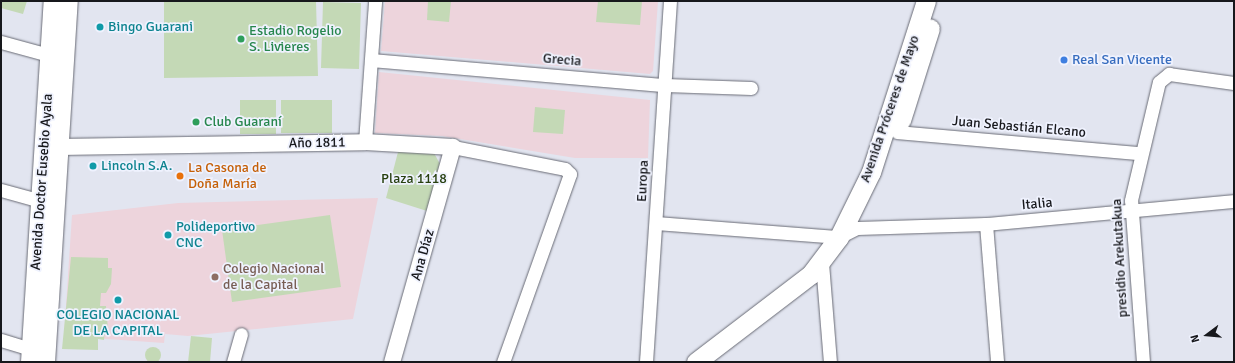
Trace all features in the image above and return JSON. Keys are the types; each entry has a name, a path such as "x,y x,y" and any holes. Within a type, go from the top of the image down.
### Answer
{"highway":[{"name":"Avenida Doctor Eusebio Ayala","path":"38,356 59,148 57,57 53,1"},
{"name":"Avenida Doctor Eusebio Ayala","path":"38,356 41,201 57,57 68,1"},
{"name":"Avenida Próceres de Mayo","path":"847,233 878,154 926,1"},
{"name":"Avenida Próceres de Mayo","path":"715,362 822,270 847,233 897,132 938,1"},
{"name":"Avenida Próceres de Mayo","path":"696,362 822,270"}],"main road":[{"name":"Año 1811","path":"59,148 365,142 453,147"},
{"name":"Ana Díaz","path":"392,362 453,147"}],"street":[{"path":"365,142 374,1"},
{"name":"Europa","path":"646,362 670,1"},
{"path":"1,42 57,57"},
{"name":"Grecia","path":"370,60 664,85 751,88"},
{"name":"presidio Arekutakua","path":"1143,362 1132,211 1139,153 1158,82 1169,74 1234,83"},
{"name":"Juan Sebastián Elcano","path":"897,132 1139,153"},
{"name":"Año 1811","path":"453,147 565,169 570,174 504,362"},
{"path":"1,190 41,201"},
{"name":"Italia","path":"656,223 847,233 986,224 1234,201"},
{"path":"986,224 997,362"},
{"path":"822,270 830,362"},
{"path":"233,362 241,334"},
{"path":"1,340 38,356"}],"shaded area":[{"path":"385,1 658,1 653,71 650,74 381,51"},
{"path":"379,72 650,100 648,158 575,158 442,136 375,133"},
{"name":"Colegio Nacional de la Capital","path":"378,198 353,319 188,336 165,334 164,343 64,336 72,215 178,203"}],"green space":[{"path":"2,1 27,1 23,14 1,8"},
{"name":"Estadio Rogelio S. Livieres","path":"164,1 316,1 318,76 164,78"},
{"path":"428,1 451,1 449,22 427,20"},
{"path":"598,1 642,1 640,25 596,22"},
{"path":"323,2 361,3 359,69 321,68"},
{"path":"240,100 276,100 276,134 240,134"},
{"path":"281,100 332,100 332,133 281,133"},
{"path":"535,107 565,110 563,134 533,132"},
{"name":"Plaza 1118","path":"428,151 434,153 440,164 427,211 386,198 398,152"},
{"path":"330,215 341,287 232,302 222,230"},
{"path":"71,257 108,258 108,268 112,268 111,284 106,293 101,293 100,306 106,306 108,330 105,330 104,340 98,339 98,350 62,349"},
{"path":"191,336 212,338 210,362 188,362"},
{"path":"150,347 156,347 161,352 159,361 156,363 150,363 145,358 145,352"}],"place":[{"name":"Bingo Guarani","path":"100,27"},
{"name":"Estadio Rogelio S. Livieres","path":"241,39"},
{"name":"Real San Vicente","path":"1064,60"},
{"name":"Club Guaraní","path":"196,122"},
{"name":"Lincoln S.A.","path":"93,166"},
{"name":"La Casona de Doña María","path":"180,176"},
{"name":"Polideportivo CNC","path":"168,235"},
{"name":"Colegio Nacional de la Capital","path":"215,277"},
{"name":"COLEGIO NACIONAL DE LA CAPITAL","path":"118,300"}]}
